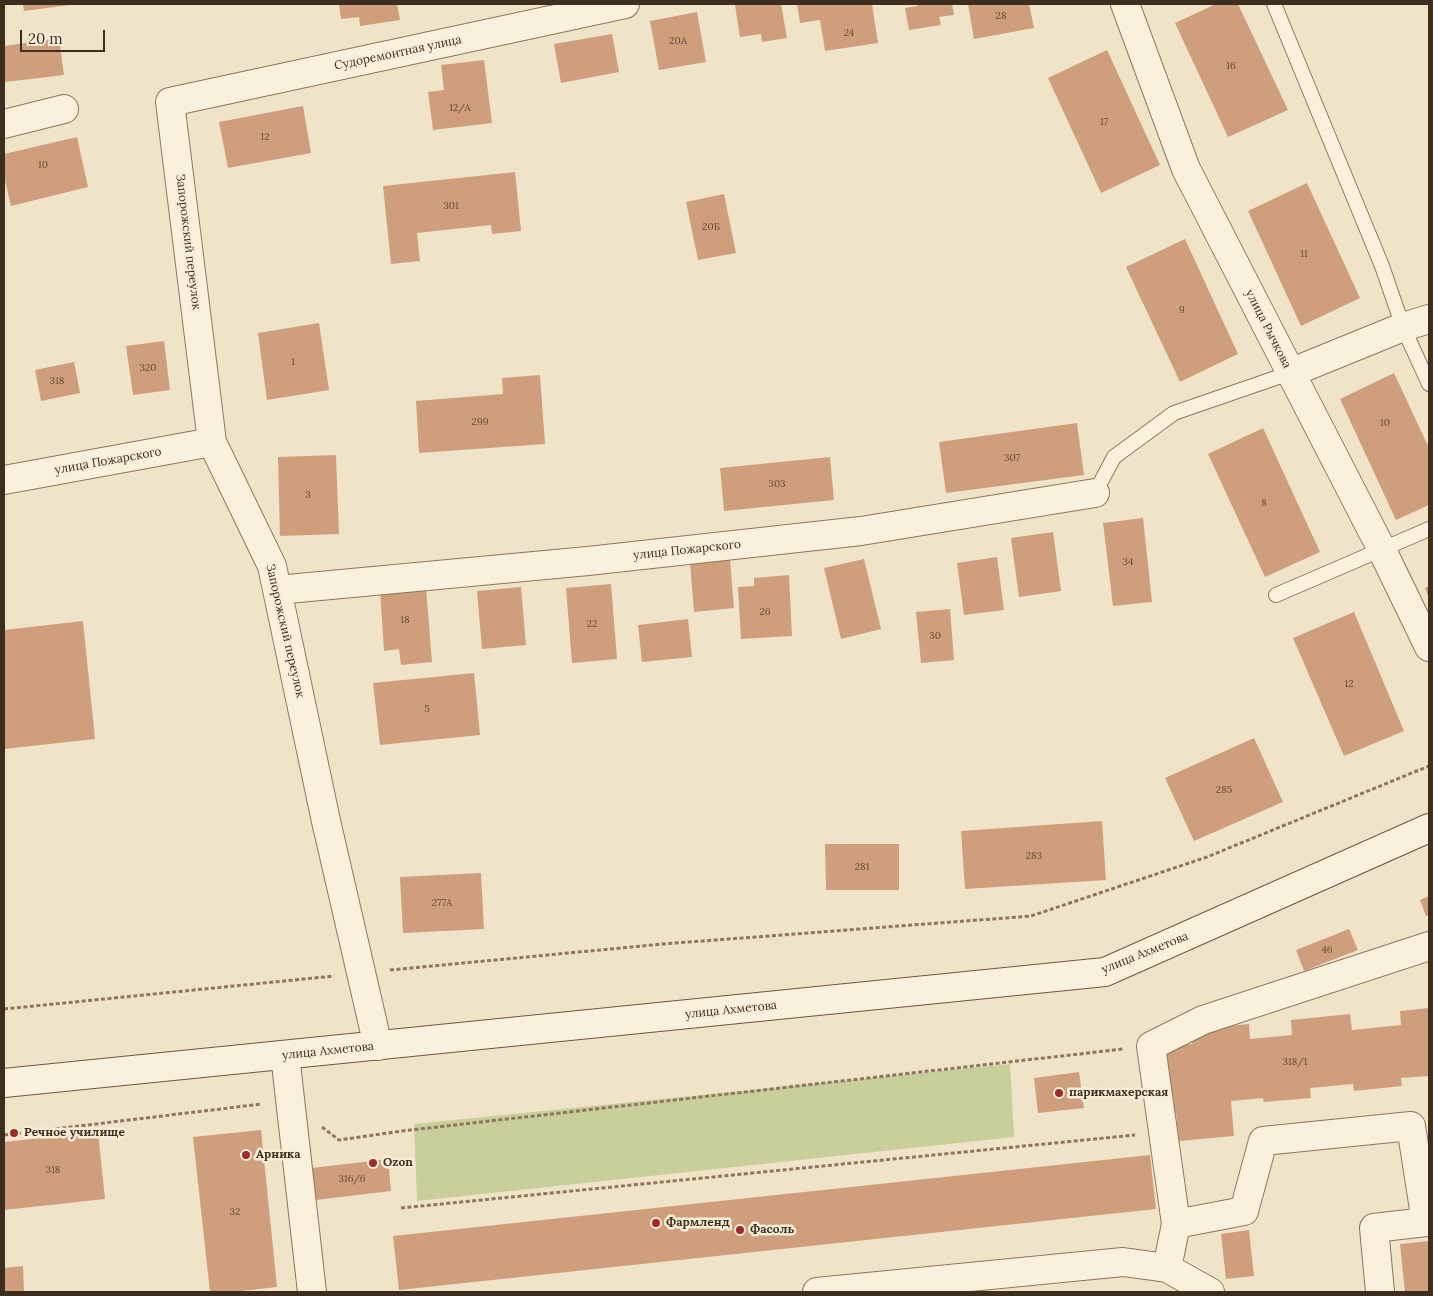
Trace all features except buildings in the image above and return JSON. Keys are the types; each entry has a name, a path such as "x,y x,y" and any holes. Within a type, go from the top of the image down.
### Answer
{"street":[{"name":"Судоремонтная улица","path":"170,102 625,4"},
{"name":"улица Рычкова","path":"1126,4 1186,169 1382,550 1429,647"},
{"name":"Запорожский переулок","path":"170,102 212,442 272,566 326,821 378,1046"},
{"path":"4,124 64,109"},
{"path":"1290,373 1403,326 1429,320"},
{"name":"улица Пожарского","path":"4,480 212,442"},
{"name":"улица Пожарского","path":"277,590 578,562 861,531 1095,493"},
{"name":"улица Ахметова","path":"4,1083 1105,972 1429,828"},
{"path":"1166,1268 1176,1224 1151,1046 1203,1020 1429,946"},
{"path":"285,1055 312,1292"},
{"path":"1176,1224 1244,1211 1263,1141 1412,1126 1426,1222 1374,1228 1380,1292"},
{"path":"817,1292 1123,1262 1166,1268 1210,1292"}],"lane":[{"path":"1274,4 1382,266 1403,326 1429,384"},
{"path":"1095,493 1114,457 1174,413 1290,373"},
{"path":"1276,595 1429,529"}],"path":[{"path":"4,1009 663,944 1031,916 1207,857 1429,766"},
{"path":"4,1135 290,1101 339,1140 402,1131 1151,1046"},
{"path":"402,1208 1163,1132"}],"green space":[{"path":"1010,1064 1014,1137 417,1201 414,1124"}],"place":[{"name":"парикмахерская","path":"1059,1093"},
{"name":"Речное училище","path":"14,1133"},
{"name":"Арника","path":"246,1155"},
{"name":"Ozon","path":"373,1163"},
{"name":"Фармленд","path":"656,1223"},
{"name":"Фасоль","path":"740,1230"}]}
